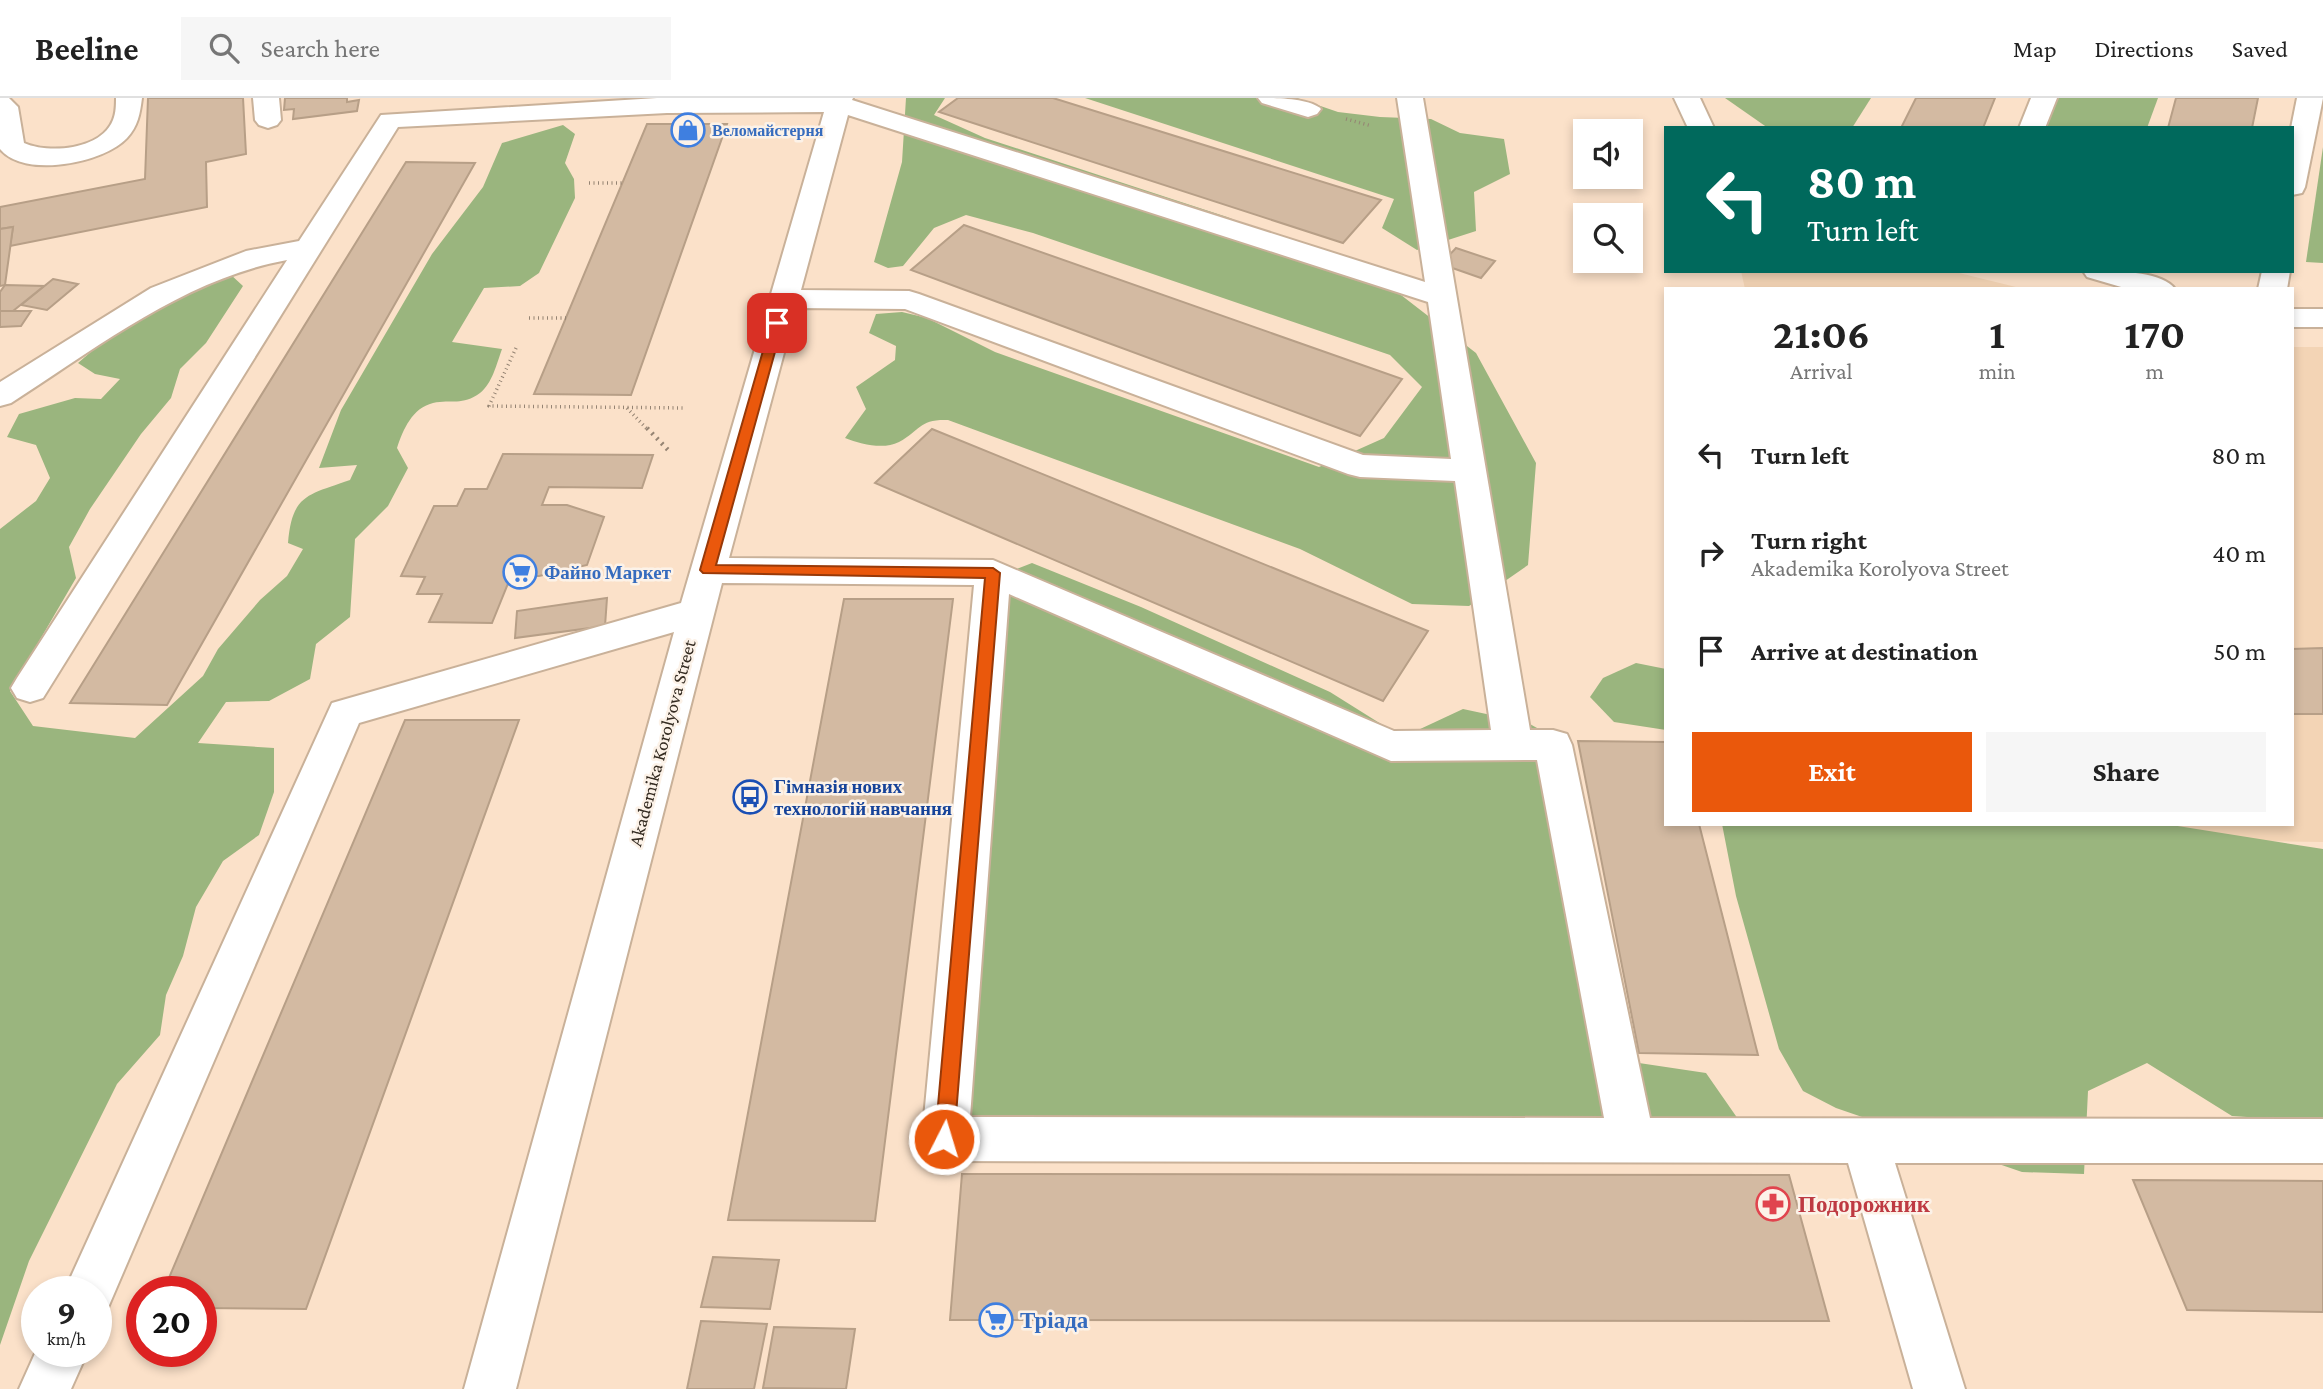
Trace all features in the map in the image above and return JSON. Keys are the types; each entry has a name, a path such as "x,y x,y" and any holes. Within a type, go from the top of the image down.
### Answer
{"street":[{"path":"0,103 5,107 12,147 29,155 53,157 75,155 97,147 114,136 126,121 129,98"},
{"path":"1271,98 1308,108"},
{"path":"1410,98 1513,746"},
{"path":"1687,98 1700,126"},
{"path":"2033,126 2044,98"},
{"path":"2294,177 2310,98"},
{"path":"30,688 390,120 639,102 839,101 1441,297"},
{"name":"Akademika Korolyova Street","path":"490,1389 696,612 839,101"},
{"path":"0,396 161,294 256,257 310,247"},
{"path":"2105,273 2154,287"},
{"path":"784,299 909,300 1360,466 1469,471"},
{"path":"2294,318 2323,318"},
{"path":"708,570 993,573 1391,746 1553,746 1632,1139"},
{"path":"993,573 944,1139 2323,1141"},
{"path":"96,1276 345,713 696,612"},
{"path":"1865,1140 1939,1389"},
{"path":"46,1389 55,1367"}],"path":[{"path":"1308,108 1415,138"},
{"path":"589,183 623,183"},
{"path":"529,318 567,318"},
{"path":"516,348 489,406 685,408"},
{"path":"626,407 670,452"}],"shaded area":[{"path":"1741,273 1959,273 2016,287 1745,287"},
{"path":"2294,347 2323,347 2323,842 1936,837 1932,826 2294,826"}],"green space":[{"path":"906,98 945,98 934,115 985,138 1227,217 1312,250 1401,295 1476,353 1536,463 1528,565 1469,606 1412,604 1300,549 948,420 926,423 906,438 886,446 845,438 866,409 856,387 895,360 896,346 869,333 876,314 902,312 927,318 995,352 1319,467 1384,438 1422,387 1390,355 1033,233 966,215 934,228 903,266 888,268 874,262 902,162"},
{"path":"1085,98 1297,98 1338,112 1431,119 1460,133 1504,139 1510,174 1474,192 1476,231 1417,250 1382,228 1394,199"},
{"path":"1725,98 1871,98 1853,126 1765,126"},
{"path":"2051,98 2158,98 2148,126 2042,126"},
{"path":"563,125 575,134 565,163 574,179 575,198 539,273 520,286 484,288 452,342 502,349 494,373 488,384 474,397 433,403 419,410 409,421 397,448 408,468 388,506 355,539 350,617 316,644 310,679 269,701 226,702 198,743 274,748 274,792 259,835 223,861 196,907 183,956 166,995 160,1035 117,1084 24,1276 21,1276 21,1284 0,1345 0,529 36,501 50,478 36,445 7,437 19,414 75,398 101,399 120,379 95,374 78,363 114,332 151,310 230,274 243,286 206,343 180,369 171,398 141,434 90,509 69,547 76,578 10,691 33,726 135,738 203,676 218,649 260,600 287,576 303,549 288,543 293,515 298,505 323,489 350,480 357,465 319,468 341,410 432,254 483,187 502,143"},
{"path":"2323,147 2323,263 2306,262"},
{"path":"1032,563 1141,607 1330,692 1389,729 1418,730 1463,709 1528,723 1566,744 1621,1045 1639,1063 1706,1073 1738,1119 968,1128 979,584"},
{"path":"1636,663 1664,669 1664,730 1614,722 1590,697 1603,678"},
{"path":"1722,826 2178,826 2323,849 2323,1122 2232,1116 2147,1063 2088,1091 2084,1174 2022,1172 1836,1108 1803,1091 1779,1049 1736,896"}],"building":[{"path":"148,98 243,98 246,154 206,162 207,207 10,246 13,227 0,229 0,207 145,179"},
{"path":"285,98 347,98 347,102 359,100 357,111 293,119 294,109 284,110"},
{"path":"958,98 1053,98 1381,200 1343,243 939,112"},
{"path":"1916,98 1995,98 1984,126 1902,126"},
{"path":"2176,98 2258,98 2252,126 2169,126"},
{"path":"647,124 727,124 631,395 534,394"},
{"path":"406,162 475,163 167,705 70,703"},
{"path":"964,225 1402,379 1360,436 911,270"},
{"path":"13,227 5,285 0,286 0,229"},
{"path":"1456,248 1495,261 1481,278 1441,264"},
{"path":"53,279 78,284 47,310 21,305"},
{"path":"5,285 44,286 13,311 0,311 0,292"},
{"path":"0,311 31,311 21,326 0,327"},
{"path":"932,429 1428,631 1383,701 875,483"},
{"path":"503,454 653,455 642,488 549,487 542,505 567,505 604,517 587,565 539,576 511,576 492,623 429,622 442,594 417,594 425,577 401,576 434,506 457,506 465,489 487,489"},
{"path":"607,598 605,626 515,638 517,611"},
{"path":"844,599 953,599 875,1221 728,1220"},
{"path":"2323,648 2323,714 2294,714 2294,649"},
{"path":"405,720 519,720 306,1309 217,1308 217,1276 170,1276"},
{"path":"1578,741 1664,742 1664,826 1700,826 1758,1055 1639,1053"},
{"path":"962,1174 1789,1175 1829,1321 950,1320"},
{"path":"2133,1180 2323,1181 2323,1312 2187,1310"},
{"path":"713,1257 779,1260 770,1309 701,1307"},
{"path":"701,1321 767,1324 754,1389 687,1389"},
{"path":"774,1327 855,1329 846,1389 763,1388"}],"place":[{"name":"Веломайстерня","path":"688,130"},
{"name":"Файно Маркет","path":"520,572"},
{"name":"Гімназія нових технологій навчання","path":"750,797"},
{"name":"Подорожник","path":"1773,1204"},
{"name":"Тріада","path":"996,1320"}],"route":[{"path":"777,323 708,570 993,573 944,1139"}]}
